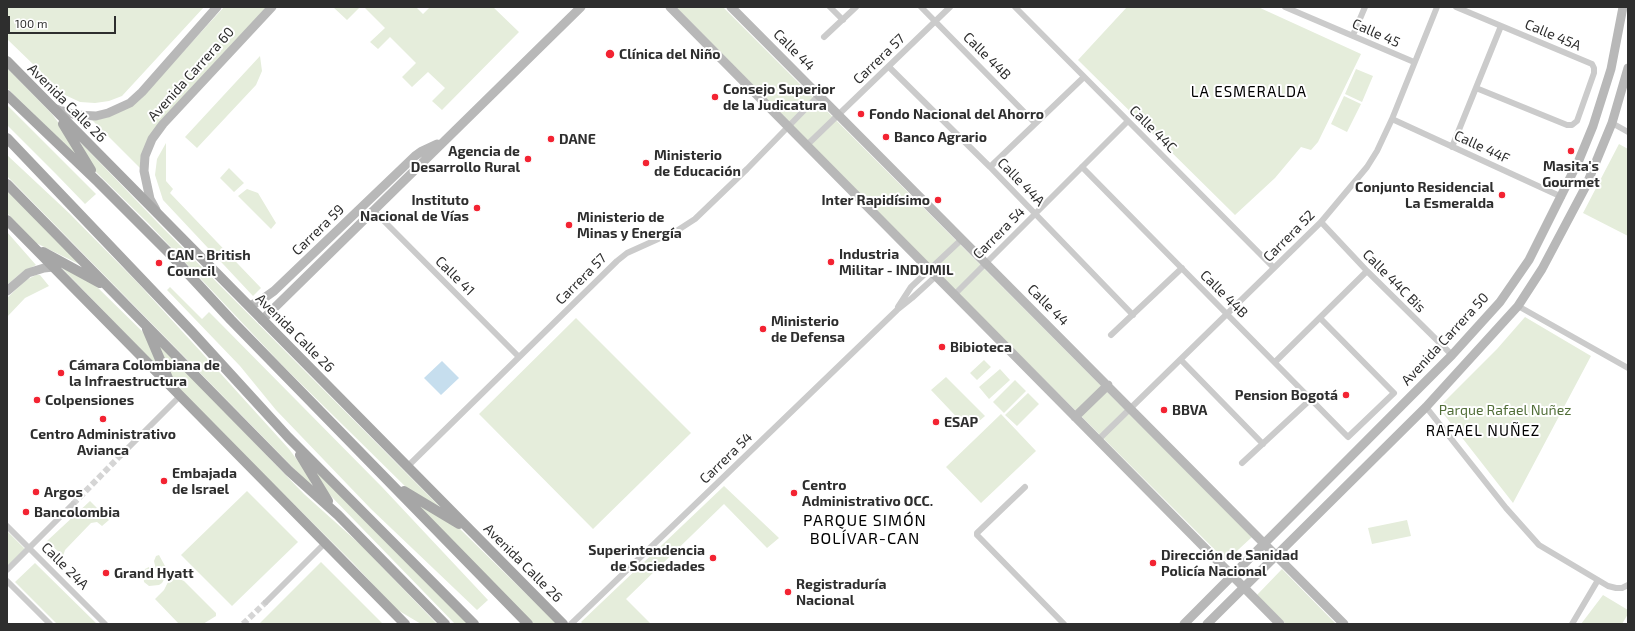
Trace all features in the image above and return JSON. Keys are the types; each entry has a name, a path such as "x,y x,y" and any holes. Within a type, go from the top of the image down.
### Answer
{"main road":[{"name":"Avenida Calle 26","path":"7,62 563,624"},
{"path":"7,95 98,182 528,624"},
{"path":"53,108 98,182"},
{"path":"7,138 192,332 288,437 474,624"},
{"path":"7,149 31,162"},
{"path":"7,184 289,471 338,515 445,624"},
{"path":"7,220 405,624"},
{"path":"32,246 111,289"},
{"path":"145,324 172,388"},
{"path":"288,437 338,515"},
{"path":"388,480 416,499 471,531"},
{"path":"397,616 410,624"}],"street":[{"name":"Avenida Carrera 60","path":"53,108 76,115 96,116 108,113 130,103 142,92 217,7"},
{"name":"Avenida Carrera 60","path":"157,213 150,199 144,171 145,156 152,139 163,124 272,7"},
{"name":"Carrera 59","path":"262,320 581,7"},
{"path":"670,7 1280,624"},
{"name":"Calle 44","path":"731,7 1344,624"},
{"path":"830,7 843,20"},
{"path":"824,37 856,7"},
{"name":"Calle 44B","path":"921,7 1035,123"},
{"name":"Carrera 57","path":"807,146 950,7"},
{"name":"Calle 44C","path":"1015,7 1274,268"},
{"name":"Calle 45","path":"1285,7 1414,62"},
{"path":"1353,35 1365,7"},
{"name":"Carrera 52","path":"1098,440 1132,409 1321,222 1367,167 1377,151 1392,119 1414,62 1438,7"},
{"name":"Calle 45A","path":"1456,7 1592,64 1594,68 1594,73 1577,121 1572,125 1567,125 1476,88"},
{"name":"Avenida Carrera 50","path":"1184,624 1264,542 1452,355 1500,302 1528,260 1562,197 1579,160 1605,90 1611,69 1623,7"},
{"path":"1452,147 1500,26"},
{"name":"Calle 44A","path":"889,67 990,167 1133,315"},
{"path":"1207,624 1426,406 1518,306 1536,280 1574,210 1612,122 1628,68"},
{"path":"990,167 1084,77"},
{"name":"Carrera 57","path":"408,466 617,261 627,253 678,230 695,219 818,95"},
{"name":"Calle 44F","path":"1392,119 1562,197"},
{"name":"Carrera 54","path":"955,294 1128,122"},
{"path":"1612,122 1628,132"},
{"name":"Carrera 59","path":"249,306 260,301 274,291 415,156 422,151 442,142"},
{"name":"Calle 44B","path":"1082,167 1348,437"},
{"name":"Calle 41","path":"374,211 519,357"},
{"name":"Calle 44C Bis","path":"1321,222 1367,271 1452,355"},
{"name":"Carrera 54","path":"571,624 897,310 912,298 962,239"},
{"path":"7,291 28,273 53,267"},
{"path":"1112,335 1182,268"},
{"path":"1274,362 1367,271"},
{"name":"Carrera 54","path":"897,310 911,287 933,272"},
{"path":"1518,306 1628,368"},
{"name":"Avenida Carrera 50","path":"1320,318 1394,392 1348,437"},
{"path":"1181,360 1263,444"},
{"path":"1075,417 1108,385"},
{"path":"121,456 180,396"},
{"path":"1242,463 1310,399"},
{"path":"1426,406 1506,508 1539,545 1612,588 1622,588 1628,585"},
{"path":"1025,487 977,533 978,537 1064,624"},
{"path":"7,570 73,504"},
{"name":"Calle 24A","path":"7,526 105,624"},
{"path":"266,602 325,543"},
{"path":"1572,624 1598,580"},
{"path":"7,581 50,624"}],"green space":[{"path":"7,7 204,7 122,96 109,101 95,103 80,102 65,95 7,39"},
{"path":"224,7 267,7 161,120 141,169 92,120 139,100"},
{"path":"333,7 360,7 347,20"},
{"path":"364,7 416,7 423,14 430,7 493,7 519,32 442,110 432,101 445,88 428,72 412,87 402,77 416,63 390,37 378,49 370,42 385,28"},
{"path":"676,7 723,7 1252,537 1226,561 972,307"},
{"path":"1127,7 1258,7 1361,54 1318,142 1311,150 1301,147 1275,178 1235,215 1078,60"},
{"path":"260,56 262,71 256,85 197,148 185,137"},
{"path":"7,68 52,114 66,133 76,155 7,88"},
{"path":"1356,69 1373,76 1362,102 1345,94"},
{"path":"1344,96 1361,104 1347,132 1331,124"},
{"path":"7,105 96,194 85,204 7,125"},
{"path":"80,142 159,224 443,510 413,494 284,367 148,223 95,171"},
{"path":"166,143 166,181 173,189 170,193 261,288 253,296 163,200 155,175 157,159"},
{"path":"1619,144 1628,149 1628,236 1583,213"},
{"path":"7,155 69,213 137,282 289,449 307,473 313,488 7,176"},
{"path":"229,168 244,183 234,192 220,178"},
{"path":"247,189 258,193 276,223 271,229 238,196"},
{"path":"7,191 85,267 36,243 7,213"},
{"path":"7,232 36,265 21,273 7,285"},
{"path":"57,263 94,284 146,335 160,369"},
{"path":"36,275 40,275 49,286 25,298 7,317 7,298 26,280"},
{"path":"170,287 202,319 209,312 382,487 488,600 477,610 371,509 276,410 240,366 167,290"},
{"name":"Parque Rafael Nuñez","path":"1525,317 1591,356 1513,503 1442,412 1441,405 1497,349"},
{"path":"576,318 691,433 593,529 479,414"},
{"path":"158,343 304,494 363,547 437,624 421,624 396,609 352,562 175,386"},
{"path":"984,360 991,367 977,380 970,373"},
{"path":"1000,369 1010,380 989,399 979,387"},
{"path":"946,377 985,416 969,430 931,390"},
{"path":"1015,380 1026,391 1004,413 993,402"},
{"path":"1028,393 1039,404 1017,426 1005,415"},
{"path":"1001,414 1036,451 981,503 946,467"},
{"path":"312,466 469,624 455,624 326,491"},
{"path":"724,486 779,538 767,548 724,504 626,599 651,624 583,624 581,622"},
{"path":"247,491 298,542 232,606 181,555"},
{"path":"90,501 109,520 102,526 97,522 91,523 65,550 63,556 47,541"},
{"path":"415,503 459,528 557,624 534,624"},
{"path":"1407,520 1411,536 1372,544 1368,528"},
{"path":"7,531 26,550 7,569"},
{"path":"159,555 165,566 166,576 159,585 149,586 144,582 143,572 149,567 151,569 147,574 148,578 151,580 156,579 157,574 154,561 156,556"},
{"path":"321,562 383,624 259,624"},
{"path":"35,563 97,624 57,624 15,582"},
{"path":"1282,569 1336,624 1286,624 1257,595"},
{"path":"173,578 184,581 216,613 216,616 203,624 179,624 155,599 164,590 169,580"},
{"path":"1603,595 1628,610 1628,614 1622,624 1581,624"}],"water":[{"path":"442,361 459,378 441,395 424,378"}],"tunnel":[{"path":"73,504 121,455"},
{"path":"243,624 266,602"}],"place":[{"name":"Clínica del Niño","path":"610,54"},
{"name":"Consejo Superior de la Judicatura","path":"715,97"},
{"name":"Fondo Nacional del Ahorro","path":"861,114"},
{"name":"Banco Agrario","path":"886,137"},
{"name":"DANE","path":"551,139"},
{"name":"Masita's Gourmet","path":"1571,151"},
{"name":"Agencia de Desarrollo Rural","path":"528,159"},
{"name":"Ministerio de Educación","path":"646,163"},
{"name":"Conjunto Residencial La Esmeralda","path":"1502,195"},
{"name":"Inter Rapidísimo","path":"938,200"},
{"name":"Instituto Nacional de Vías","path":"477,208"},
{"name":"Ministerio de Minas y Energía","path":"569,225"},
{"name":"Industria Militar - INDUMIL","path":"831,262"},
{"name":"CAN - British Council","path":"159,263"},
{"name":"Ministerio de Defensa","path":"763,329"},
{"name":"Bibioteca","path":"942,347"},
{"name":"Cámara Colombiana de la Infraestructura","path":"61,373"},
{"name":"Pension Bogotá","path":"1346,395"},
{"name":"Colpensiones","path":"37,400"},
{"name":"BBVA","path":"1164,410"},
{"name":"Centro Administrativo Avianca","path":"103,419"},
{"name":"ESAP","path":"936,422"},
{"name":"Embajada de Israel","path":"164,481"},
{"name":"Argos","path":"36,492"},
{"name":"Centro Administrativo OCC.","path":"794,493"},
{"name":"Bancolombia","path":"26,512"},
{"name":"Superintendencia de Sociedades","path":"713,558"},
{"name":"Dirección de Sanidad Policía Nacional","path":"1153,563"},
{"name":"Grand Hyatt","path":"106,573"},
{"name":"Registraduría Nacional","path":"788,592"}],"district":[{"name":"LA ESMERALDA","path":"1249,92"},
{"name":"RAFAEL NUÑEZ","path":"1483,431"},
{"name":"PARQUE SIMÓN BOLÍVAR-CAN","path":"865,530"}]}
